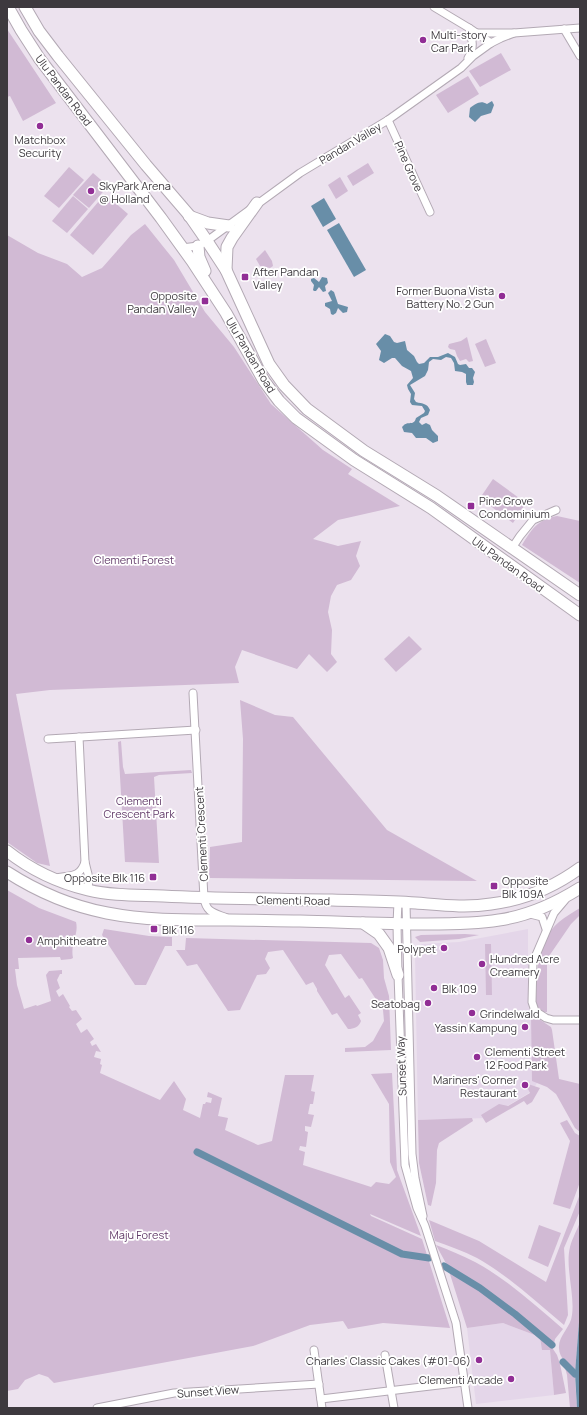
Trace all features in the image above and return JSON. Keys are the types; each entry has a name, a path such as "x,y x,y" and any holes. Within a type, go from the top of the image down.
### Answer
{"main road":[{"name":"Ulu Pandan Road","path":"8,7 21,30 45,66 161,218 182,248 226,313 264,381 279,401 296,418 354,460 431,508 580,615"},
{"name":"Ulu Pandan Road","path":"25,7 39,31 58,56 136,153 189,215 203,243 226,270 269,364 284,386 307,409 364,451 437,496 580,595"},
{"path":"226,270 227,247 257,203"},
{"path":"189,215 208,223 229,226"},
{"path":"203,243 199,257 202,265 224,302 227,309 226,313"},
{"name":"Clementi Road","path":"7,851 24,864 51,878 88,890 118,894 204,898 402,903 452,906 493,904 519,898 544,889 571,875 580,868"},
{"name":"Clementi Road","path":"7,872 31,887 70,903 106,913 137,918 169,920 467,924 501,920 524,913 551,904 580,888"},
{"path":"362,922 379,934 383,939 392,953 398,975"}],"street":[{"path":"434,7 476,32 490,43"},
{"path":"461,68 472,52 472,39 468,28"},
{"path":"476,32 514,33 580,28"},
{"path":"564,29 580,56"},
{"name":"Pandan Valley","path":"182,248 203,243 229,226 257,203 300,173 388,120 461,68 472,56 490,43 514,33"},
{"name":"Pine Grove","path":"388,120 430,212"},
{"path":"512,548 533,520 556,510"},
{"name":"Clementi Crescent","path":"193,693 204,898"},
{"path":"48,739 196,730"},
{"path":"79,737 86,862 89,878 88,890"},
{"path":"51,878 77,874 86,862"},
{"path":"570,894 554,913 533,962 532,1002 535,1012 546,1018 553,1020 580,1020"},
{"path":"204,898 205,906 209,910 233,920"},
{"name":"Sunset Way","path":"402,903 412,1154 415,1178 425,1226 456,1323 468,1408"},
{"path":"524,913 542,916 546,929"},
{"name":"Sunset Way","path":"402,924 398,975 404,1161 417,1208 425,1226"},
{"path":"314,1350 322,1408"},
{"path":"385,1356 394,1408"},
{"path":"321,1399 464,1382"},
{"name":"Sunset View","path":"97,1408 174,1393 319,1384"}],"shaded area":[{"path":"528,929 529,1009 532,1014 545,1022 542,1075 532,1091 487,1118 418,1120 416,948 422,944 459,942"},
{"path":"503,1323 540,1337 550,1349 554,1395 476,1404 467,1328"}],"green space":[{"path":"7,29 56,103 23,121 10,96 7,97"},
{"path":"501,53 511,70 480,87 469,71"},
{"path":"468,76 479,94 448,113 436,95"},
{"path":"368,163 374,173 353,186 347,176"},
{"path":"69,167 84,180 59,208 44,196"},
{"name":"SkyPark Arena @ Holland","path":"93,173 108,186 89,208 73,195"},
{"path":"340,177 348,191 336,199 328,185"},
{"path":"105,194 128,214 93,255 70,235"},
{"path":"73,196 88,209 67,233 52,221"},
{"name":"Clementi Forest","path":"145,224 174,260 205,312 234,347 271,404 323,450 352,469 348,474 400,506 338,520 313,539 338,546 361,541 356,556 360,566 351,580 337,585 331,596 328,612 332,630 331,654 337,662 327,672 309,654 297,669 242,650 235,667 239,683 50,690 16,694 50,866 37,863 7,842 7,235 38,253 67,264 82,277 102,268 131,235"},
{"path":"265,250 272,261 273,266 270,268 260,266 256,259"},
{"path":"467,337 473,361 469,362 466,359 460,361 455,350 448,347 449,344 461,341"},
{"path":"486,339 496,363 485,367 475,344"},
{"path":"493,479 526,503 513,523 480,498"},
{"path":"557,516 580,521 580,583 522,545 536,526 544,520"},
{"path":"409,636 422,649 396,672 384,659"},
{"path":"240,700 275,715 293,717 387,830 477,881 209,878 210,847 242,842 243,739"},
{"name":"Clementi Crescent Park","path":"121,741 125,774 191,770 192,773 159,775 154,777 159,863 125,862 118,742"},
{"name":"Maju Forest","path":"7,890 39,908 76,922 77,926 72,953 73,958 61,960 60,957 18,958 19,969 15,969 17,985 24,1009 37,1006 51,1001 46,975 49,971 62,970 62,974 60,974 57,980 60,988 56,991 59,997 63,994 72,1011 76,1010 82,1019 76,1024 81,1033 87,1029 94,1039 90,1042 92,1046 96,1044 101,1052 96,1051 94,1057 101,1059 100,1064 102,1065 100,1073 160,1100 174,1081 186,1099 183,1110 200,1118 203,1104 206,1102 211,1103 212,1098 207,1097 208,1092 222,1098 218,1116 228,1118 225,1130 258,1145 272,1141 285,1075 314,1075 311,1091 315,1092 313,1104 310,1104 308,1114 314,1115 311,1127 305,1126 305,1131 308,1132 306,1147 300,1146 299,1150 305,1152 303,1165 371,1187 376,1182 389,1184 396,1177 390,1162 389,1104 371,1074 392,1073 397,1170 421,1236 370,1214 371,1216 422,1239 450,1328 383,1323 348,1329 343,1321 310,1325 253,1346 54,1383 48,1377 39,1374 25,1380 18,1389 7,1391"},
{"path":"580,908 580,915 571,924 547,959 547,1012 543,1012 537,1006 536,1001 539,958 542,948 551,930 561,920"},
{"path":"104,929 149,936 172,937 172,946 165,946 146,985 135,985 102,935"},
{"path":"421,935 479,935 459,939 420,942 415,937"},
{"path":"186,938 371,943 379,948 383,960 384,978 389,996 391,1050 345,1052 345,1048 365,1047 373,1041 384,1021 383,1010 362,978 359,979 341,954 329,955 325,965 345,998 349,995 361,1013 358,1015 361,1021 359,1025 350,1029 348,1029 337,1013 332,1015 313,982 306,985 283,950 268,952 265,959 270,968 266,974 257,975 240,1010 228,1011 197,964 187,966 176,950 185,950"},
{"path":"485,944 491,944 492,995 486,995"},
{"path":"531,1014 551,1027 559,1079 580,1084 580,1132 575,1128 556,1094 547,1087 532,1081"},
{"path":"528,1084 540,1088 532,1102 527,1105 524,1101 486,1123 481,1115 499,1104 508,1106 530,1093"},
{"path":"472,1118 473,1121 439,1143 437,1150 436,1183 431,1206 428,1205 419,1163 418,1120"},
{"path":"567,1120 575,1133 580,1136 580,1182 570,1209 553,1204 570,1141 560,1123"},
{"path":"580,1194 580,1211 564,1248 568,1315 564,1325 489,1265 466,1253 435,1241 429,1220 479,1241 546,1282"},
{"path":"580,1222 580,1309 575,1373 562,1358 559,1352 559,1344 572,1315 573,1307 569,1272 569,1255 571,1244"},
{"path":"539,1225 561,1233 548,1267 528,1258"},
{"path":"436,1245 475,1262 487,1269 532,1302 563,1329 555,1339 554,1344 516,1312 481,1286 448,1267"},
{"path":"449,1271 480,1289 514,1314 551,1346 557,1355 560,1364 566,1393 554,1395 550,1350 542,1350 540,1337 503,1323 467,1328"},
{"path":"564,1364 575,1376 577,1408 570,1408 567,1375"}],"water":[{"path":"492,101 494,105 491,113 481,116 475,122 469,117 470,108 478,103 482,102 487,104"},
{"path":"324,198 336,219 323,227 311,206"},
{"path":"339,223 366,270 354,277 327,230"},
{"path":"322,277 327,278 328,283 325,286 326,291 323,292 319,287 316,291 314,291 314,285 311,279 314,278 319,282"},
{"path":"331,290 334,292 338,304 348,307 347,312 343,313 338,308 336,313 333,315 331,314 330,309 325,306 325,303 332,301 328,293"},
{"path":"385,334 390,336 394,342 397,343 405,341 407,350 414,356 419,364 424,363 430,357 438,357 448,353 455,357 458,364 466,364 475,372 473,385 467,385 466,374 455,371 454,363 451,358 446,357 441,360 433,359 429,362 428,370 425,376 410,385 415,393 414,399 416,402 426,405 430,410 428,415 421,418 419,422 422,425 426,423 430,425 432,430 438,436 438,441 433,443 426,438 416,438 412,433 404,432 402,427 404,425 413,423 416,418 425,411 422,406 412,405 410,402 411,394 407,385 413,378 411,371 402,366 395,358 392,358 384,363 379,360 381,351 376,344"},
{"path":"580,1309 580,1408 577,1408 575,1373"}],"waterway":[{"path":"197,1152 402,1254 429,1258"},
{"path":"444,1266 480,1288 515,1314 552,1345"},
{"path":"563,1362 575,1374"}],"place":[{"name":"Multi-story Car Park","path":"423,40"},
{"name":"Matchbox Security","path":"40,126"},
{"name":"SkyPark Arena @ Holland","path":"91,191"},
{"name":"After Pandan Valley","path":"245,277"},
{"name":"Former Buona Vista Battery No. 2 Gun","path":"502,296"},
{"name":"Opposite Pandan Valley","path":"205,301"},
{"name":"Pine Grove Condominium","path":"471,506"},
{"name":"Opposite Blk 116","path":"153,877"},
{"name":"Opposite Blk 109A","path":"494,886"},
{"name":"Blk 116","path":"154,929"},
{"name":"Amphitheatre","path":"29,940"},
{"name":"Polypet","path":"444,948"},
{"name":"Hundred Acre Creamery","path":"482,964"},
{"name":"Blk 109","path":"434,988"},
{"name":"Seatobag","path":"428,1003"},
{"name":"Grindelwald","path":"472,1013"},
{"name":"Yassin Kampung","path":"525,1027"},
{"name":"Clementi Street 12 Food Park","path":"477,1057"},
{"name":"Mariners' Corner Restaurant","path":"525,1085"},
{"name":"Charles' Classic Cakes (#01-06)","path":"479,1360"},
{"name":"Clementi Arcade","path":"511,1379"}]}
